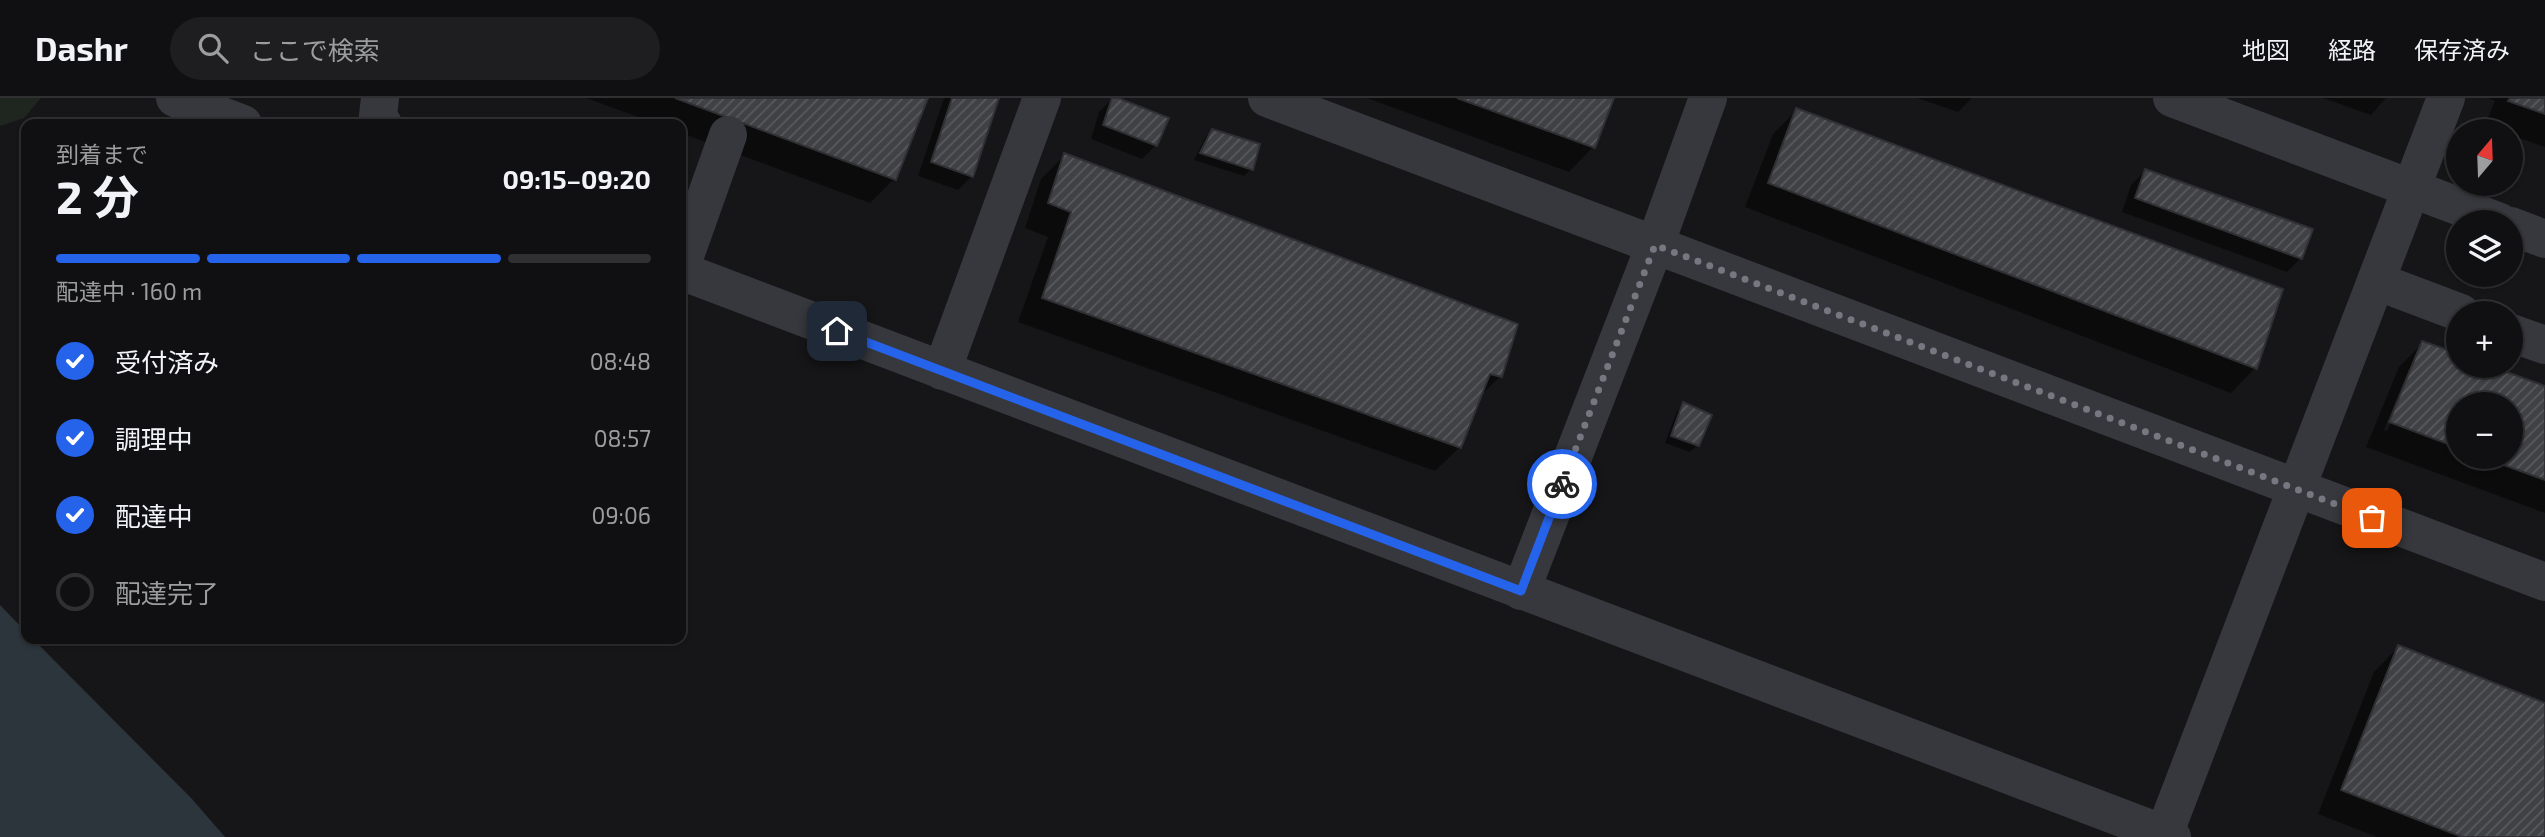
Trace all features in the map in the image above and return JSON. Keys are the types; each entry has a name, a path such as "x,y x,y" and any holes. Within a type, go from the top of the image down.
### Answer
{"lane":[{"path":"175,98 230,119"},
{"path":"380,98 380,119"},
{"path":"942,370 1042,98"},
{"path":"1267,98 2545,582"},
{"path":"1521,591 1655,245 1708,98"},
{"path":"2172,98 2467,210"},
{"path":"686,271 2166,836 2446,98"},
{"path":"686,254 727,135"},
{"path":"2523,231 2545,239"},
{"path":"2376,281 2446,307"},
{"path":"2523,337 2545,345"}],"shaded area":[{"path":"0,98 41,98 24,118 0,126"},
{"path":"0,605 21,627 21,644 38,644 192,799 225,837 0,837"}],"building":[{"path":"675,98 928,98 896,180"},
{"path":"952,98 999,98 973,177 931,162"},
{"path":"1112,98 1169,118 1157,146 1103,125"},
{"path":"1457,98 1614,98 1595,148"},
{"path":"2510,98 2545,98 2545,114 2508,101"},
{"path":"1796,108 2283,289 2257,369 1768,183"},
{"path":"1212,129 1260,144 1253,170 1200,153"},
{"path":"1064,153 1518,324 1502,377 1490,374 1461,448 1042,298 1071,212 1048,203"},
{"path":"2145,169 2313,229 2302,259 2135,198"},
{"path":"2422,341 2446,349 2446,378 2523,378 2545,386 2545,480 2515,469 2523,469 2523,392 2446,392 2446,443 2389,422"},
{"path":"1683,402 1712,415 1699,446 1671,436"},
{"path":"2398,645 2545,703 2545,837 2462,837 2341,790"}],"way so far":[{"path":"1562,484 1655,245 2372,518"}],"route":[{"path":"837,331 1521,591 1562,484"}]}
